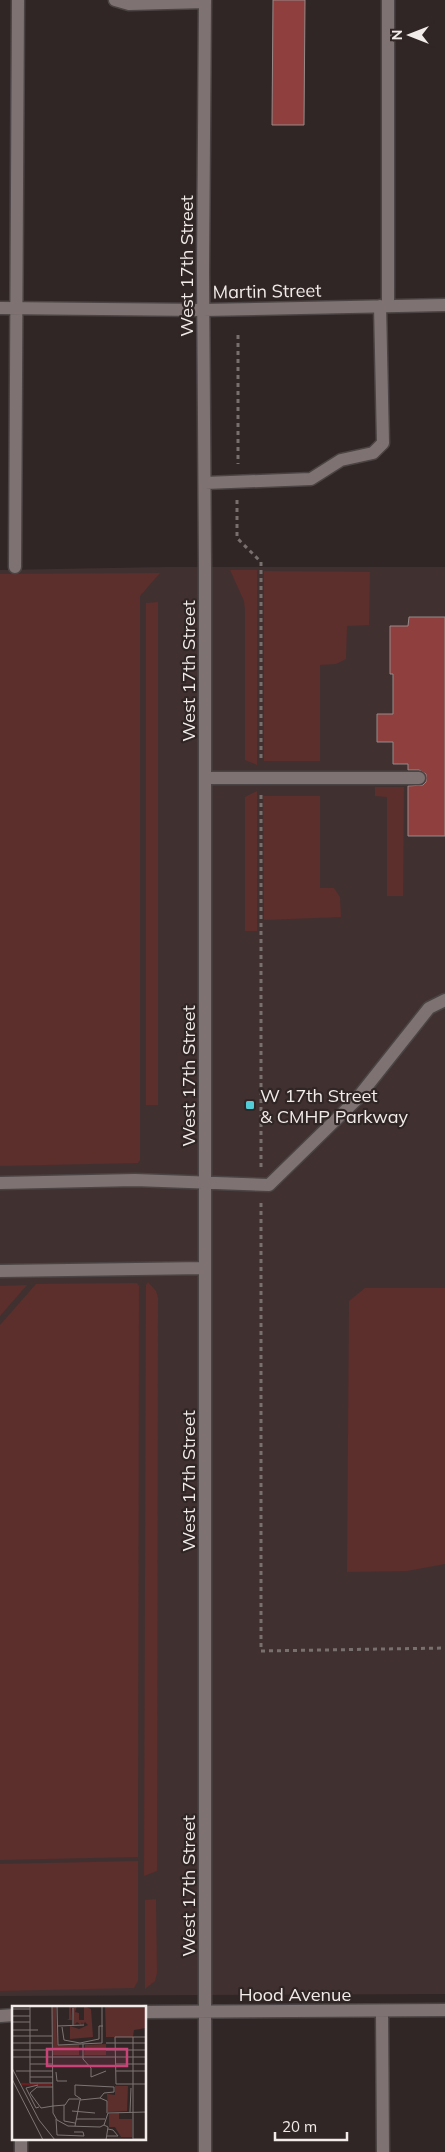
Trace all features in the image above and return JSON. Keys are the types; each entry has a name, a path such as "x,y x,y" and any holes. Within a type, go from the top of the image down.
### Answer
{"street":[{"path":"15,566 18,0"},
{"path":"115,0 129,4 205,1"},
{"path":"205,483 311,480 341,460 373,452 383,443 388,0"},
{"name":"West 17th Street","path":"205,1 205,2152"},
{"name":"Martin Street","path":"0,308 204,310 445,304"},
{"path":"206,778 419,778"},
{"path":"0,1183 135,1180 268,1185 356,1100 429,1008 445,1000"},
{"path":"0,1270 206,1268"},
{"name":"Hood Avenue","path":"146,2012 382,2012 445,2010"},
{"path":"382,2012 383,2152"}],"path":[{"path":"238,335 237,538 261,562 261,1651 445,1648"}],"shaded area":[{"path":"166,567 445,567 445,1994 0,1996 0,570"},
{"path":"230,570 257,570 257,765 245,760 245,610 244,601"},
{"path":"264,571 370,572 369,625 347,626 346,659 336,664 320,665 320,761 264,761"},
{"path":"160,573 140,596 140,1160 138,1163 0,1166 0,574"},
{"path":"158,602 158,1105 146,1105 146,603"},
{"path":"375,787 404,787 403,896 387,896 387,797 375,796"},
{"path":"257,791 257,931 245,931 245,797"},
{"path":"263,796 320,796 320,888 334,888 340,897 341,917 264,920"},
{"path":"148,1282 156,1291 158,1298 157,1871 144,1876 146,1285"},
{"path":"137,1283 139,1286 138,1857 0,1860 0,1325 36,1284"},
{"path":"27,1285 0,1316 0,1286"},
{"path":"365,1288 445,1288 445,1564 407,1571 347,1572 349,1301"},
{"path":"138,1861 138,1981 134,1988 0,1991 0,1864"},
{"path":"156,1899 157,1973 155,1981 145,1989 145,1900"}],"building":[{"path":"273,0 305,0 304,125 272,125"},
{"path":"409,617 445,617 445,836 408,836 408,786 423,785 426,782 426,774 419,770 408,770 408,764 393,764 393,742 377,742 377,714 393,714 393,674 390,674 390,626 408,626"}],"place":[{"name":"W 17th Street & CMHP Parkway","path":"250,1105"}]}
